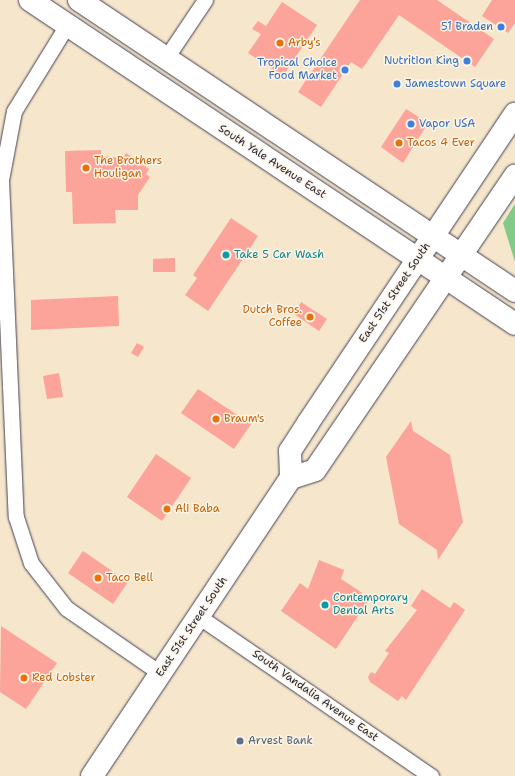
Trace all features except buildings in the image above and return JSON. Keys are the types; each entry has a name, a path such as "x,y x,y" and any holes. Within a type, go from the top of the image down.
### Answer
{"main road":[{"name":"South Yale Avenue East","path":"30,0 515,324"},
{"path":"79,0 515,291"},
{"path":"151,81 166,58"},
{"name":"East 51st Street South","path":"92,776 292,478 290,452 515,114"},
{"path":"292,478 315,470 515,176"}],"street":[{"path":"166,58 205,0"},
{"path":"67,25 25,91 8,130 1,180 3,277 16,517 24,550 39,578 66,608 160,673"},
{"name":"South Vandalia Avenue East","path":"198,616 431,776"}],"green space":[{"path":"515,204 515,262 503,223"}],"place":[{"name":"51 Braden","path":"501,27"},
{"name":"Arby's","path":"280,43"},
{"name":"Nutrition King","path":"467,61"},
{"name":"Tropical Choice Food Market","path":"345,70"},
{"name":"Jamestown Square","path":"397,84"},
{"name":"Vapor USA","path":"411,124"},
{"name":"Tacos 4 Ever","path":"399,143"},
{"name":"The Brothers Houligan","path":"86,168"},
{"name":"Take 5 Car Wash","path":"226,255"},
{"name":"Dutch Bros. Coffee","path":"310,317"},
{"name":"Braum's","path":"216,419"},
{"name":"Ali Baba","path":"167,509"},
{"name":"Taco Bell","path":"98,578"},
{"name":"Contemporary Dental Arts","path":"325,605"},
{"name":"Red Lobster","path":"24,678"},
{"name":"Arvest Bank","path":"240,741"}]}
